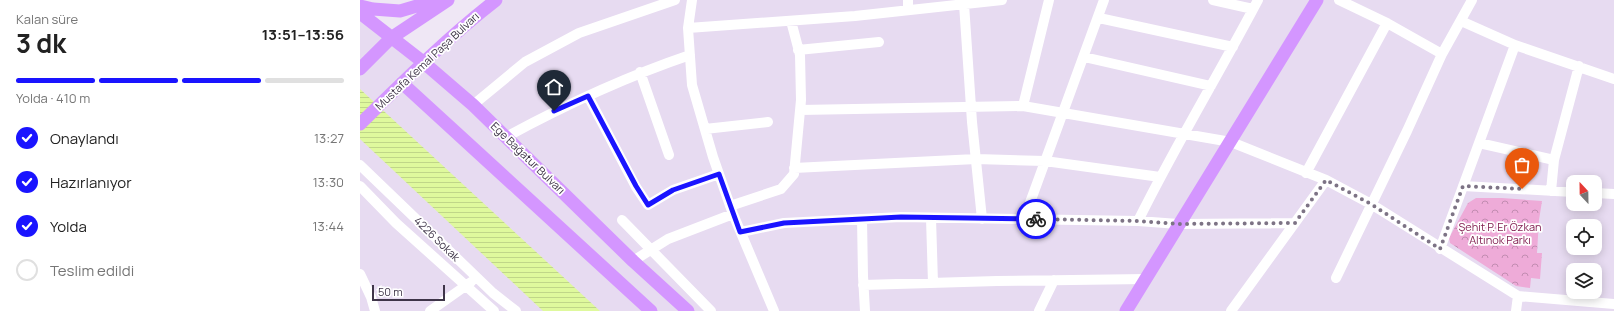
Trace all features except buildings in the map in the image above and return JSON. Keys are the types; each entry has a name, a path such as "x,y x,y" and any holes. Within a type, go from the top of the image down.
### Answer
{"main road":[{"path":"360,6 373,9 400,11 437,0"},
{"path":"363,65 392,38 448,0"},
{"name":"Mustafa Kemal Paşa Bulvarı","path":"360,124 423,62 469,21 496,0"},
{"path":"1126,311 1178,224 1231,142 1317,0"},
{"name":"Ege Bağatur Bulvarı","path":"360,13 423,62 473,105 633,261 688,311"},
{"path":"402,83 651,311"}],"street":[{"path":"473,105 524,62 578,33 675,0"},
{"path":"692,0 688,28 692,85 731,210 774,311"},
{"path":"688,28 791,21 908,5 964,4 1002,0"},
{"path":"1023,106 1050,0"},
{"path":"1024,219 1099,18 1104,0"},
{"path":"1212,0 1253,10"},
{"path":"1138,221 1160,176 1233,48 1258,0"},
{"path":"1339,0 1387,23 1442,54"},
{"path":"1336,278 1407,131 1442,54 1472,0"},
{"path":"964,4 970,107 982,219"},
{"path":"1099,18 1233,48"},
{"path":"633,261 668,239 780,189 794,174 800,110 800,55 791,21"},
{"path":"1461,21 1515,46 1579,66 1614,79"},
{"path":"1306,173 1387,23"},
{"path":"798,50 879,42"},
{"path":"1440,249 1515,46"},
{"path":"506,137 554,111 640,72 690,55"},
{"path":"1084,57 1211,86"},
{"path":"1551,191 1554,160 1579,66"},
{"path":"640,72 670,155"},
{"path":"588,96 636,186 648,205 673,190 719,174"},
{"path":"800,110 1023,106 1231,142 1326,180 1371,204 1440,249 1518,296 1590,307 1614,304"},
{"path":"705,129 768,122"},
{"path":"1479,142 1554,160"},
{"path":"794,168 976,159 1045,161 1160,176"},
{"name":"4226 Sokak","path":"360,165 493,293 516,311"},
{"path":"1231,311 1326,180"},
{"path":"360,186 396,223 494,311"},
{"path":"1463,186 1566,192"},
{"path":"1602,193 1614,194"},
{"path":"740,232 784,223 901,217 1138,221 1178,224 1295,223"},
{"path":"931,218 933,283"},
{"path":"862,219 865,311"},
{"path":"622,220 711,311"},
{"path":"360,274 371,297 375,311"},
{"path":"436,309 477,278"},
{"path":"863,286 1054,280 1146,279"},
{"path":"1039,311 1054,280"},
{"path":"493,293 498,311"},
{"path":"1516,311 1518,296"}],"shaded area":[{"path":"504,0 1614,0 1614,311 360,311 360,6 419,59"},
{"path":"360,89 600,311 543,311 360,139"}],"green space":[{"name":"Şehit P. Er Özkan Altınok Parkı","path":"1476,198 1542,201 1537,253 1542,253 1540,279 1531,278 1530,288 1516,286 1450,243 1449,238 1468,203"}],"way so far":[{"path":"1036,219 1138,221 1178,224 1295,223 1326,180 1371,204 1440,249 1463,186 1522,189"}],"route":[{"path":"554,111 588,96 636,186 648,205 673,190 719,174 740,232 784,223 901,217 1036,219"}]}
